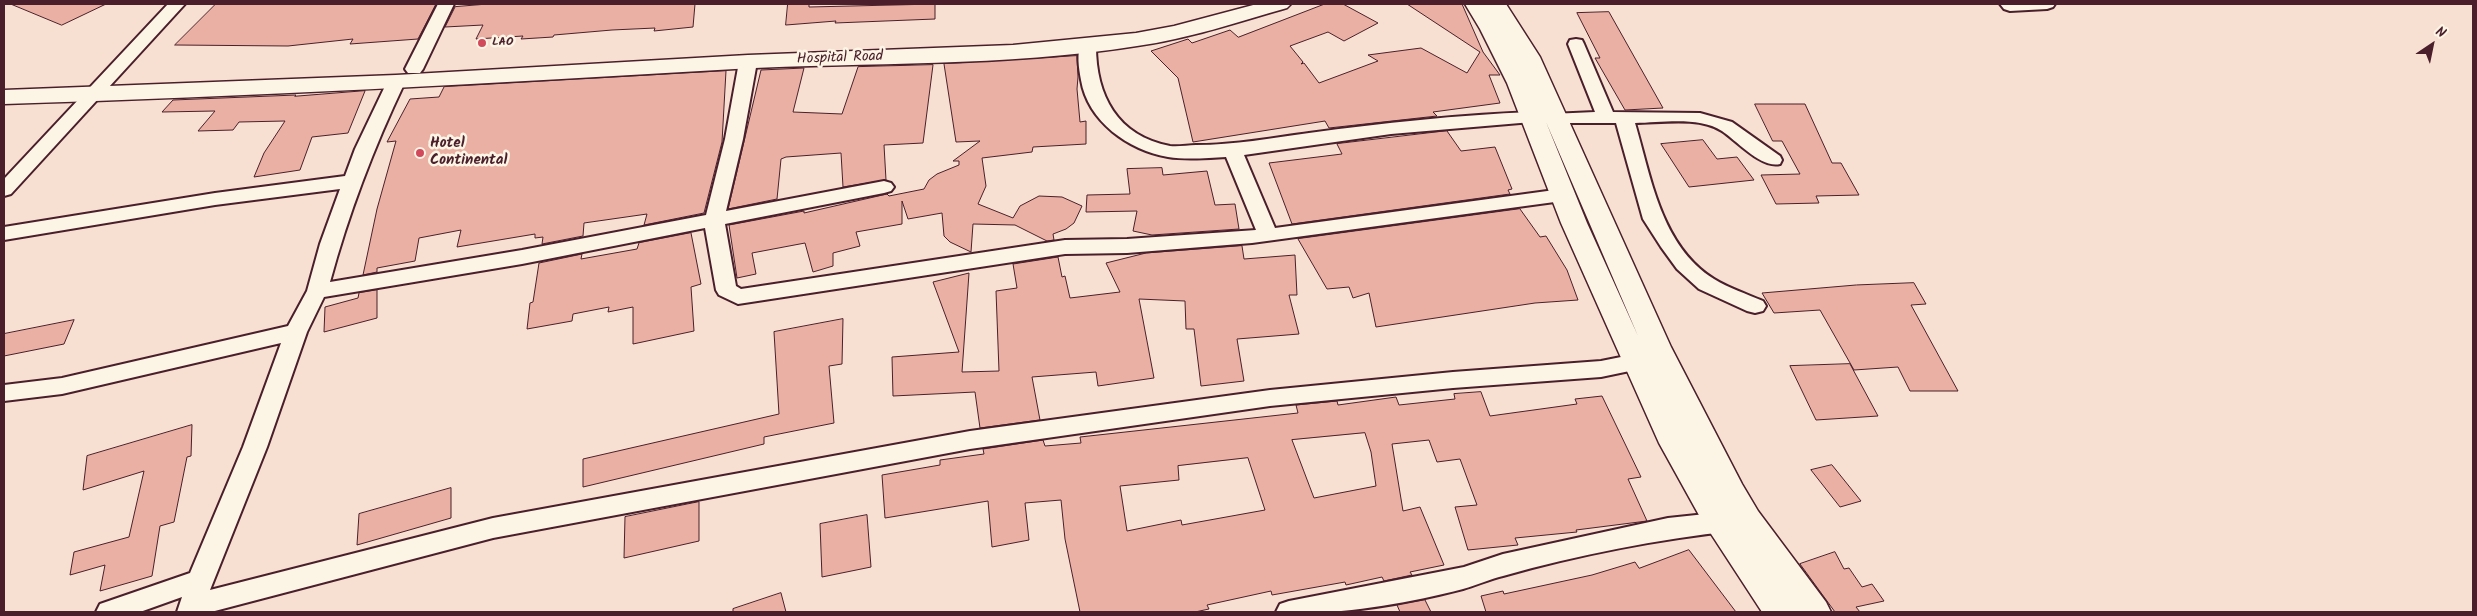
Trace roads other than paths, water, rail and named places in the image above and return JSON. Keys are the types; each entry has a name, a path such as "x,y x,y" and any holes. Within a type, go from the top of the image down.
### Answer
{"street":[{"path":"4,190 177,4"},
{"path":"191,609 200,580 255,447 296,332 317,292 330,244 364,149 405,73 446,4"},
{"name":"Hospital Road","path":"405,73 752,50 1012,39 1084,33 1168,20 1232,4"},
{"name":"Hospital Road","path":"405,73 1012,52 1088,46 1176,32 1280,4"},
{"path":"1475,4 1545,118 1730,492 1734,521 1780,612"},
{"path":"1496,4 1529,56 1562,195 1636,362 1675,444 1734,521 1814,612"},
{"path":"2008,4 2010,6 2047,4"},
{"path":"1576,44 1616,118 1645,185 1653,219 1668,242 1684,264 1706,284 1755,306"},
{"path":"1088,46 1087,67 1093,93 1107,119 1123,134 1141,144 1166,151 1233,151 1336,135 1466,120 1694,117 1726,126 1773,160"},
{"path":"748,62 734,140 714,221 726,290 738,297 1065,247 1107,247 1268,235 1562,195"},
{"path":"4,97 99,86 405,73"},
{"path":"4,83 99,86"},
{"path":"1233,151 1268,235"},
{"path":"4,233 215,199 353,181"},
{"path":"317,292 522,258 884,187"},
{"path":"4,393 62,386 296,332"},
{"path":"191,609 492,528 970,440 1270,398 1453,380 1601,369 1636,362"},
{"path":"1289,612 1353,598 1409,590 1464,578 1503,565 1668,528 1734,521"},
{"path":"109,612 200,580"}],"place":[{"name":"LAO","path":"482,43"},
{"name":"Hotel Continental","path":"420,153"}]}
